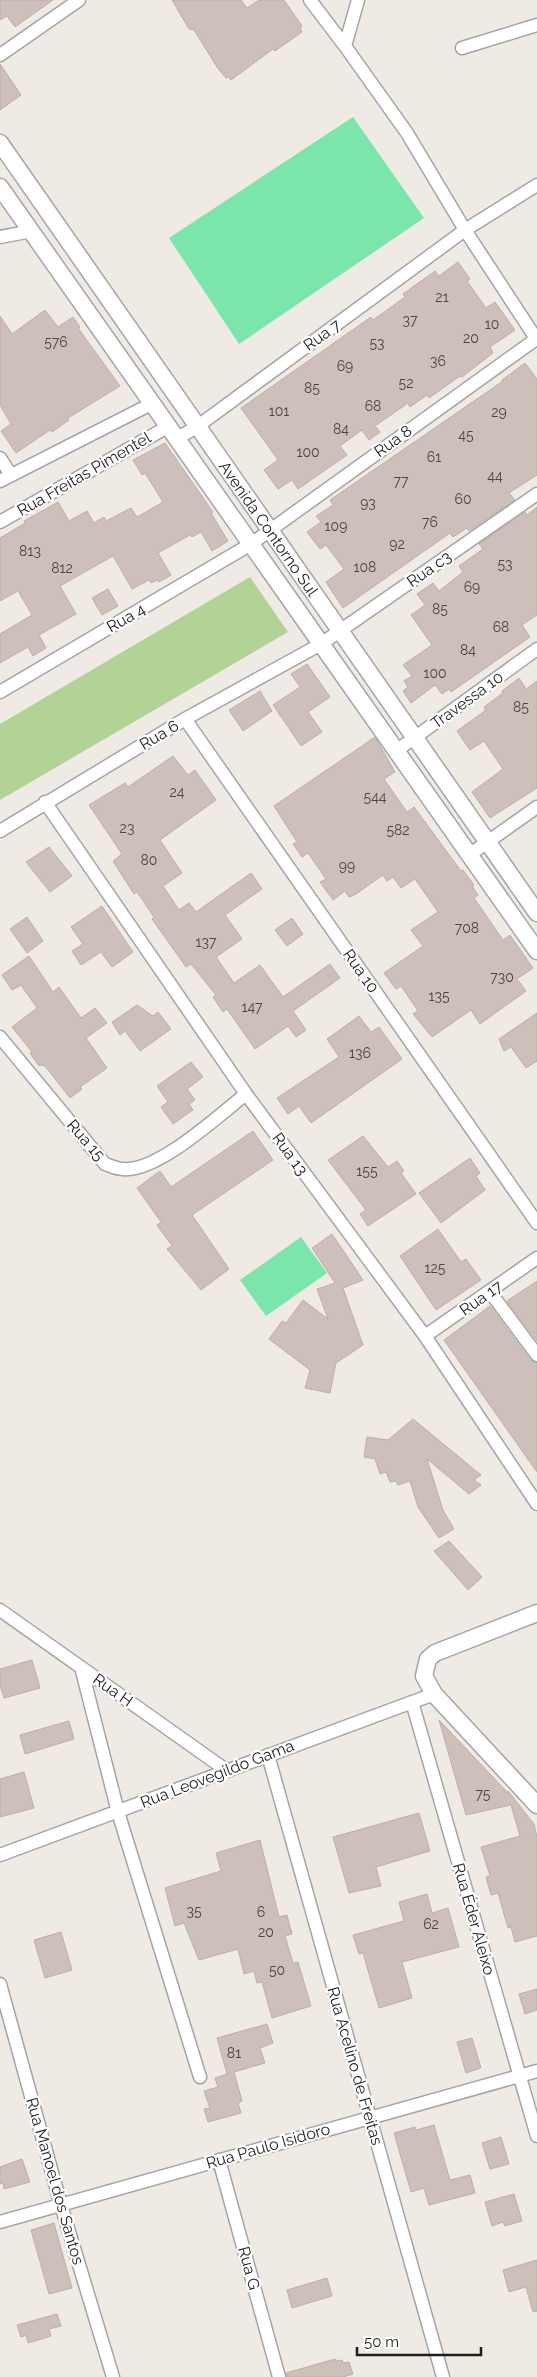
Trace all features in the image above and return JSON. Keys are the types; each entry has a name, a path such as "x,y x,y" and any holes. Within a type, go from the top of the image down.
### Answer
{"street":[{"path":"0,56 79,0"},
{"path":"310,0 407,134 465,230 537,339"},
{"path":"345,46 358,0"},
{"path":"462,48 537,25"},
{"name":"Avenida Contorno Sul","path":"0,143 537,913"},
{"name":"Rua 7","path":"173,432 198,426 465,230 537,185"},
{"name":"Avenida Contorno Sul","path":"0,187 537,951"},
{"path":"0,236 32,231"},
{"name":"Rua 8","path":"251,544 537,339"},
{"name":"Rua Freitas Pimentel","path":"6,478 153,404"},
{"name":"Rua Freitas Pimentel","path":"0,522 173,432"},
{"path":"0,458 6,478"},
{"name":"Rua c3","path":"321,644 537,494"},
{"name":"Rua 4","path":"0,692 251,544"},
{"name":"Rua 6","path":"0,831 45,802 185,719 321,644"},
{"name":"Travessa 10","path":"396,751 537,649"},
{"name":"Rua 10","path":"185,719 537,1223"},
{"name":"Rua 13","path":"45,802 246,1094 425,1336 537,1504"},
{"path":"469,855 537,807"},
{"name":"Rua 15","path":"0,1037 105,1164 124,1170 148,1165 169,1154 246,1094"},
{"name":"Rua 17","path":"425,1336 537,1258"},
{"path":"490,1292 537,1355"},
{"name":"Rua H","path":"0,1610 226,1770"},
{"path":"537,1613 435,1653 428,1659 424,1667 424,1676 434,1694 537,1805"},
{"path":"81,1667 118,1812 200,2076"},
{"name":"Rua Leovegildo Gama","path":"0,1854 434,1694"},
{"name":"Rua Éder Aleixo","path":"412,1702 537,2136"},
{"name":"Rua Acelino de Freitas","path":"268,1755 444,2377"},
{"name":"Rua Manoel dos Santos","path":"0,1984 61,2205 113,2377"},
{"name":"Rua Paulo Isidoro","path":"0,2222 537,2071"},
{"name":"Rua G","path":"219,2160 279,2377"}],"green space":[{"path":"353,117 424,218 239,344 169,238"},
{"path":"250,577 288,632 0,800 0,724"},
{"path":"301,1237 327,1273 266,1316 240,1280"}],"building":[{"path":"0,0 53,0 15,27 7,16 0,20"},
{"path":"172,0 241,0 247,8 259,0 284,0 302,26 300,28 302,32 275,51 273,49 231,80 228,77 226,78 217,67 194,30 189,29"},
{"path":"0,64 21,95 0,110"},
{"path":"458,262 470,279 467,281 486,308 495,302 515,330 490,347 493,353 462,377 460,376 429,398 427,395 410,407 408,403 375,426 380,432 369,440 362,430 340,446 347,455 298,489 292,480 278,489 264,470 278,460 241,408 371,317 373,320 405,297 403,294 435,271 439,276"},
{"path":"45,310 58,327 73,317 80,327 78,328 120,386 68,418 69,420 52,432 50,430 16,453 1,431 11,424 0,405 0,316 12,334"},
{"path":"525,363 537,379 537,475 509,493 515,500 469,531 467,528 453,537 450,533 343,608 326,582 344,569 326,545 320,549 307,532 321,522 316,516 333,505 330,500 503,381"},
{"path":"165,443 213,512 211,513 228,541 212,551 201,532 192,537 190,535 158,553 171,575 159,582 158,580 151,583 149,580 132,589 113,556 60,586 76,614 39,635 46,648 33,656 28,647 0,663 0,634 32,615 18,591 0,601 0,538 25,523 24,521 58,502 69,521 87,511 94,523 104,517 106,521 131,508 137,517 163,502 145,473 142,475 133,460"},
{"path":"537,507 537,615 522,625 530,637 451,692 449,689 442,694 435,685 411,703 403,691 408,687 404,681 412,676 403,665 432,645 411,615 425,605 417,594 433,583 439,591 463,572 459,566 483,549 479,544 525,512 527,515"},
{"path":"108,589 118,606 102,615 92,598"},
{"path":"307,664 330,697 308,712 322,732 301,746 273,705 300,687 291,674"},
{"path":"519,678 526,689 537,681 537,788 490,818 472,792 503,769 484,741 470,750 457,731 486,710 484,707"},
{"path":"260,691 272,711 243,731 229,710"},
{"path":"375,737 395,772 384,779 407,812 414,807 461,871 463,870 474,885 472,886 478,895 474,898 503,940 510,935 533,968 517,979 526,991 480,1024 471,1010 432,1037 413,1014 418,1011 401,986 396,989 384,973 423,946 411,930 438,912 415,879 401,888 393,877 387,881 383,875 356,894 349,897 345,891 333,900 320,882 326,879 308,853 302,857 293,844 297,842 274,806"},
{"path":"173,756 188,775 195,770 216,800 160,840 182,873 163,886 179,910 189,903 196,912 251,873 262,889 225,915 242,939 216,957 234,983 260,965 283,997 330,964 340,978 293,1011 306,1030 296,1037 288,1026 255,1049 227,1009 223,1012 213,997 216,995 191,964 186,967 152,919 154,917 137,892 134,894 113,861 122,854 89,805 125,783 128,787"},
{"path":"49,847 72,876 50,892 26,862"},
{"path":"102,906 133,952 112,967 101,952 81,965 72,951 83,944 71,927"},
{"path":"27,917 43,941 27,953 10,929"},
{"path":"292,918 303,934 287,946 275,930"},
{"path":"29,956 53,992 59,987 81,1018 95,1008 107,1023 86,1038 107,1068 80,1087 82,1089 70,1098 45,1066 39,1066 30,1053 32,1052 12,1027 37,1008 21,985 12,990 2,975"},
{"path":"137,1005 153,1016 158,1012 171,1029 140,1051 125,1031 120,1035 112,1022"},
{"path":"537,1013 537,1061 526,1068 511,1047 504,1051 499,1039"},
{"path":"359,1016 371,1032 379,1027 402,1059 311,1123 299,1106 288,1114 277,1098 339,1057 327,1039"},
{"path":"191,1062 203,1077 187,1089 195,1100 189,1104 193,1110 173,1124 161,1107 168,1102 157,1086"},
{"path":"253,1131 273,1160 192,1215 229,1269 201,1290 167,1249 172,1246 157,1225 161,1222 137,1188 160,1171 171,1187"},
{"path":"363,1136 388,1167 397,1161 404,1171 401,1173 416,1194 368,1226 360,1214 366,1210 328,1160"},
{"path":"470,1158 480,1173 476,1176 485,1190 441,1223 419,1193"},
{"path":"438,1229 461,1262 466,1259 481,1280 436,1310 400,1256"},
{"path":"332,1234 363,1280 343,1288 363,1345 336,1363 330,1393 305,1388 310,1370 269,1339 282,1321 286,1323 303,1300 328,1319 317,1289 335,1283 312,1248"},
{"path":"537,1281 537,1341 507,1301"},
{"path":"490,1306 530,1360 537,1363 537,1472 444,1340"},
{"path":"413,1419 481,1475 474,1480 481,1485 469,1494 427,1459 443,1510 454,1529 439,1538 418,1507 410,1481 398,1485 396,1481 390,1482 386,1472 380,1474 375,1459 364,1457 367,1437 388,1440"},
{"path":"449,1541 482,1577 468,1590 434,1551"},
{"path":"32,1660 40,1688 4,1698 0,1685 0,1669"},
{"path":"439,1720 508,1793 508,1791 534,1824 537,1837 537,1936 515,1942 511,1927 508,1928 498,1893 491,1895 486,1877 490,1876 481,1847 520,1836 511,1805 466,1815"},
{"path":"69,1721 74,1739 25,1754 20,1735"},
{"path":"24,1772 34,1808 0,1817 0,1779"},
{"path":"419,1813 430,1851 376,1867 381,1886 349,1893 333,1837"},
{"path":"260,1840 279,1917 287,1915 292,1934 285,1936 293,1963 298,1962 311,2006 272,2018 262,1982 257,1983 254,1971 244,1974 238,1949 199,1960 184,1923 175,1926 165,1888 221,1871 216,1853"},
{"path":"427,1894 432,1913 448,1908 459,1947 402,1962 412,1998 379,2008 363,1953 359,1954 353,1935 404,1921 399,1902"},
{"path":"61,1932 72,1970 45,1978 34,1940"},
{"path":"537,1989 537,2010 525,2014 519,1994"},
{"path":"267,2024 273,2043 260,2048 265,2063 234,2072 242,2101 238,2103 241,2113 208,2122 204,2109 210,2108 204,2091 218,2087 215,2078 227,2074 217,2038"},
{"path":"472,2038 481,2068 466,2073 457,2042"},
{"path":"434,2125 450,2180 470,2175 475,2193 429,2205 424,2188 411,2192 394,2133 415,2127 416,2130"},
{"path":"501,2137 509,2164 490,2169 482,2143"},
{"path":"22,2159 30,2182 4,2189 3,2183 0,2184 0,2167"},
{"path":"514,2194 522,2221 505,2226 503,2222 492,2226 485,2202"},
{"path":"54,2223 72,2288 49,2294 31,2230"},
{"path":"537,2260 537,2311 533,2312 526,2287 509,2292 503,2270"},
{"path":"327,2278 332,2296 292,2308 287,2290"},
{"path":"57,2314 61,2326 49,2329 51,2336 28,2343 26,2335 21,2337 17,2325"},
{"path":"335,2359 336,2361 342,2360 343,2363 349,2362 353,2374 343,2377 287,2377 286,2373"}]}
